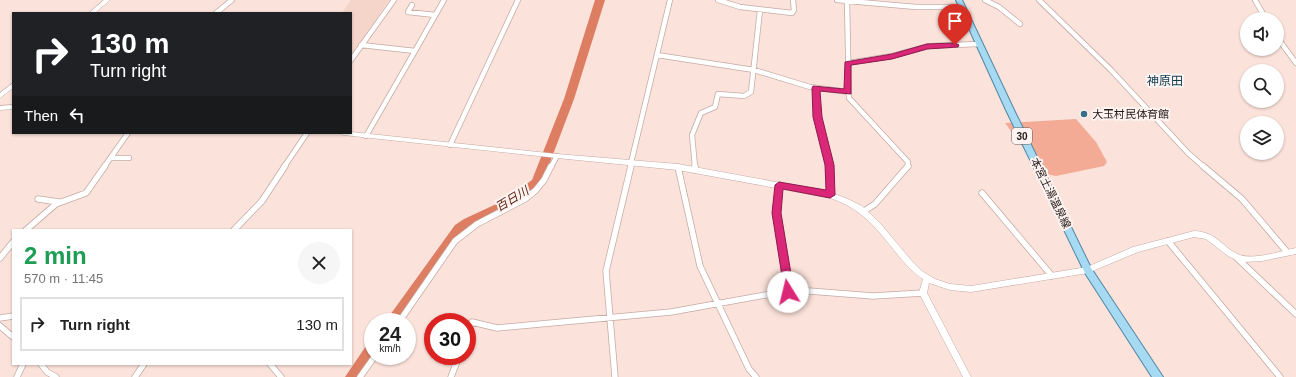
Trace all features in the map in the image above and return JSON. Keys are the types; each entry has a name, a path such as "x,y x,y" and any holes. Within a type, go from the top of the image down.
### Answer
{"main road":[{"name":"本宮土湯温泉線","path":"961,3 979,44 1088,270 1158,377"}],"street":[{"path":"93,12 107,0"},
{"path":"217,12 232,0"},
{"path":"352,58 394,0"},
{"path":"366,136 444,0"},
{"path":"450,145 518,0"},
{"path":"615,377 606,271 670,0"},
{"path":"718,0 740,7 792,13 794,10 793,0"},
{"path":"837,0 916,7 961,3"},
{"path":"847,0 849,98 908,162 908,167 875,204 864,211"},
{"path":"985,0 999,7 1020,24"},
{"path":"1039,0 1111,70 1188,153 1214,177 1242,199 1287,252"},
{"path":"1255,0 1262,12"},
{"path":"412,5 408,12 435,15"},
{"path":"695,170 695,159 691,138 699,115 715,107 718,94 744,96 751,92 760,10"},
{"path":"848,64 892,56 929,46 979,44"},
{"path":"361,45 415,51"},
{"path":"1284,47 1296,63"},
{"path":"657,55 754,70 816,88 849,92"},
{"path":"0,96 12,86"},
{"path":"816,88 818,117 829,165 830,195"},
{"path":"0,108 12,107"},
{"path":"27,229 51,207 59,202 86,193 127,134"},
{"path":"235,229 262,201 306,134"},
{"path":"351,134 554,156 678,167 830,195 850,202 864,211 881,229 910,265 935,283 952,288 971,289 1088,270 1136,250 1194,234 1203,234 1216,240 1296,314"},
{"path":"405,313 455,241 476,224 530,195 544,180 554,156"},
{"path":"112,158 129,158"},
{"path":"678,167 700,266 749,369 756,377"},
{"path":"779,185 776,213 788,292"},
{"path":"982,193 1052,276"},
{"path":"38,199 59,202"},
{"path":"1168,241 1280,377"},
{"path":"0,258 3,251 12,243"},
{"path":"1232,254 1248,260 1296,251"},
{"path":"927,278 923,293 966,377"},
{"path":"476,323 497,328 671,312 788,292 809,291 873,296 923,293"},
{"path":"0,318 12,316"},
{"path":"0,326 12,336"},
{"path":"17,377 23,365"},
{"path":"43,365 47,372 56,377"},
{"path":"135,377 143,365"},
{"path":"271,365 281,377"},
{"path":"360,377 369,365"},
{"path":"451,377 456,365"}],"shaded area":[{"path":"351,0 389,0 352,55 352,12 343,12"},
{"path":"1076,119 1096,142 1107,162 1104,166 1056,176 1042,173 1005,123"}],"waterway":[{"name":"百日川","path":"398,313 459,229 468,222 509,203 537,183 569,99 600,0"},
{"name":"百日川","path":"352,377 364,360"}],"place":[{"name":"大玉村民体育館","path":"1084,114"}],"district":[{"name":"神原田","path":"1165,81"}],"route":[{"path":"788,292 776,213 779,185 830,195 829,165 822,141 818,117 816,88 849,92 848,64 892,56 927,46 955,45"}]}
